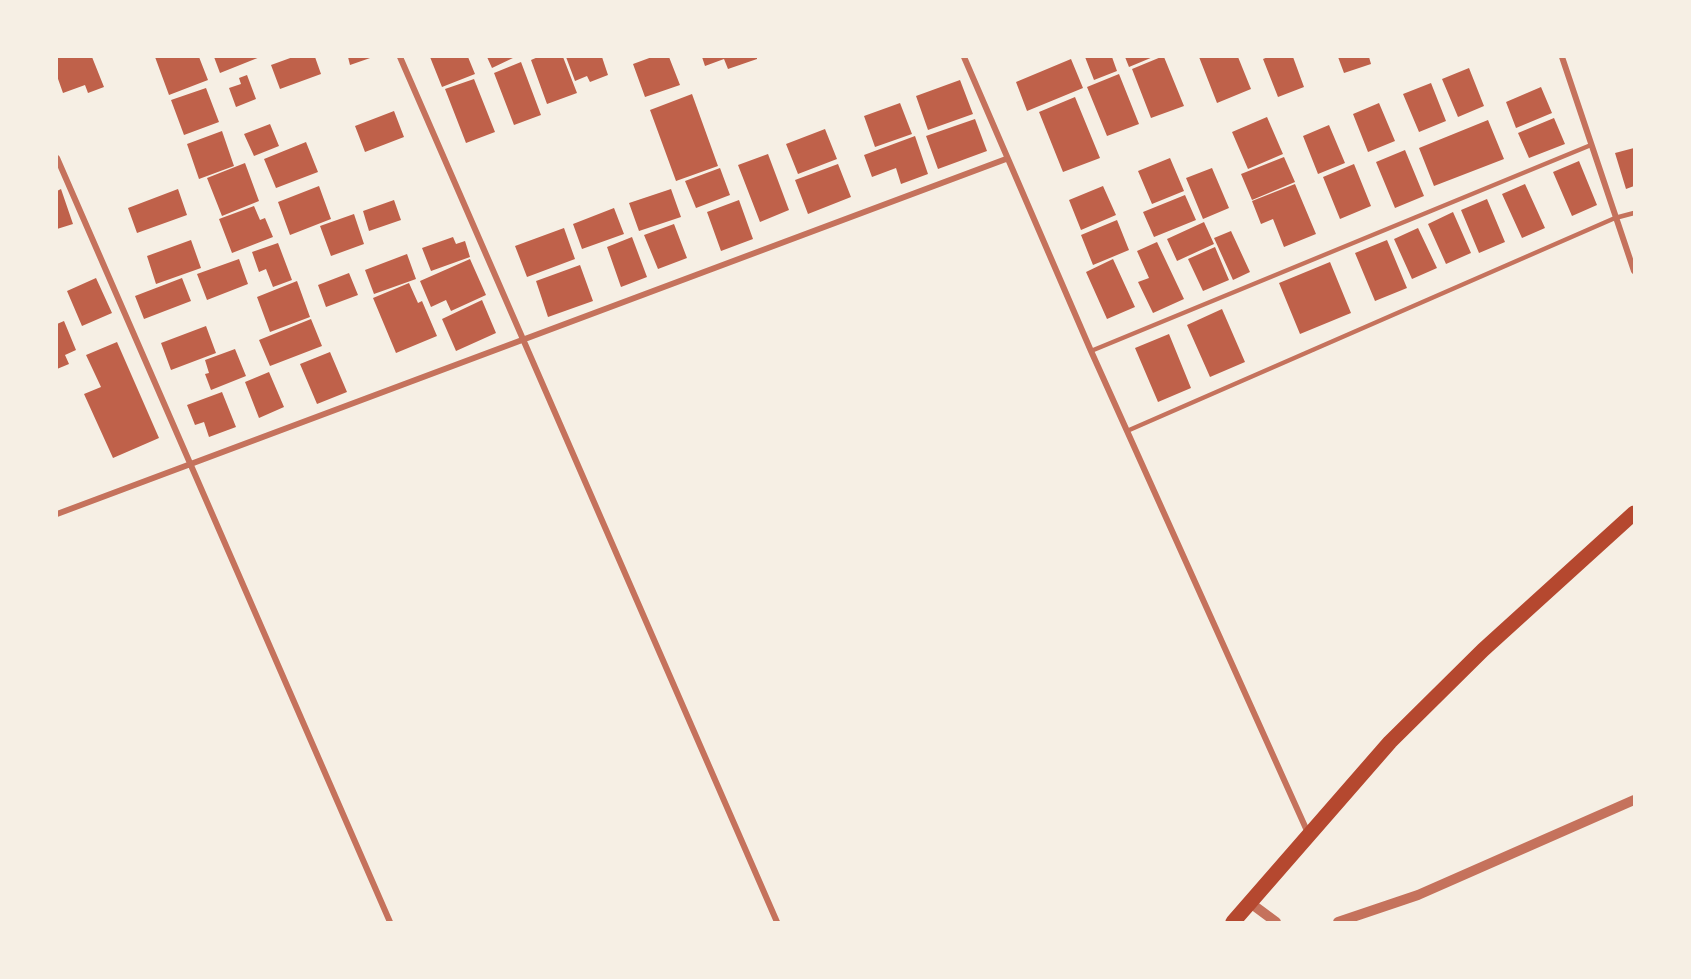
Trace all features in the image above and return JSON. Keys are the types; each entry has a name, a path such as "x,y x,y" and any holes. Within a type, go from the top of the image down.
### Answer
{"main road":[{"path":"1233,922 1390,741 1634,513"}],"street":[{"path":"400,57 777,922"},
{"path":"964,57 1006,159 1091,351 1308,833"},
{"path":"1562,57 1634,271"},
{"path":"57,158 390,922"},
{"path":"57,514 1006,159"},
{"path":"1338,922 1418,895 1634,800"},
{"path":"1249,902 1276,922"}],"lane":[{"path":"1091,351 1591,145"},
{"path":"1127,431 1615,218 1634,213"}],"building":[{"path":"57,57 92,57 104,87 88,93 85,85 63,93 57,76"},
{"path":"155,57 199,57 208,80 169,95"},
{"path":"214,57 260,57 220,73"},
{"path":"293,57 315,57 321,74 280,89 271,65"},
{"path":"348,57 373,57 350,65"},
{"path":"430,57 468,57 475,74 442,87"},
{"path":"487,57 515,57 492,68"},
{"path":"538,57 563,57 577,93 547,104 531,60"},
{"path":"566,57 602,57 608,75 590,82 587,76 575,81"},
{"path":"652,57 669,57 680,85 645,97 633,64"},
{"path":"702,57 757,57 757,59 728,69 724,59 705,66"},
{"path":"1085,57 1112,57 1117,71 1094,80"},
{"path":"1125,57 1153,57 1129,67"},
{"path":"1164,57 1184,106 1151,118 1132,69"},
{"path":"1199,57 1238,57 1251,89 1217,103"},
{"path":"1293,57 1304,87 1278,97 1263,59"},
{"path":"1338,57 1369,57 1371,64 1344,73"},
{"path":"1071,59 1083,88 1027,111 1016,82"},
{"path":"521,62 541,115 514,125 494,73"},
{"path":"1469,68 1484,106 1458,117 1442,79"},
{"path":"1119,74 1139,124 1107,136 1087,87"},
{"path":"247,75 256,99 236,107 229,88 241,84 239,78"},
{"path":"474,79 495,132 466,143 445,89"},
{"path":"960,80 973,114 928,130 916,96"},
{"path":"1431,83 1446,121 1419,132 1403,94"},
{"path":"1541,87 1552,113 1516,128 1506,102"},
{"path":"206,88 219,122 184,135 171,100"},
{"path":"692,94 718,166 676,181 650,110"},
{"path":"1075,97 1100,158 1063,172 1039,112"},
{"path":"900,103 912,134 875,147 864,116"},
{"path":"1379,103 1395,141 1368,152 1353,114"},
{"path":"394,111 404,137 365,152 355,126"},
{"path":"1267,117 1283,154 1248,169 1232,132"},
{"path":"1554,118 1565,144 1529,158 1518,133"},
{"path":"975,119 987,151 938,169 926,136"},
{"path":"1488,120 1504,159 1434,186 1419,148"},
{"path":"270,124 279,146 254,156 244,134"},
{"path":"1329,125 1345,163 1318,174 1303,136"},
{"path":"825,129 837,159 798,174 786,144"},
{"path":"222,131 234,166 199,179 187,144"},
{"path":"915,136 928,174 901,184 896,168 872,177 864,155"},
{"path":"306,142 318,172 276,188 264,159"},
{"path":"1634,148 1634,186 1626,189 1615,153"},
{"path":"1405,150 1424,196 1395,208 1376,162"},
{"path":"768,154 789,210 760,222 738,165"},
{"path":"1284,157 1295,182 1252,200 1241,174"},
{"path":"1170,158 1184,191 1152,204 1138,171"},
{"path":"1579,161 1597,205 1572,216 1553,172"},
{"path":"245,163 259,201 222,216 207,178"},
{"path":"838,164 851,197 808,214 795,180"},
{"path":"1354,164 1371,206 1340,219 1323,177"},
{"path":"720,168 730,195 696,208 685,181"},
{"path":"1212,168 1229,208 1203,219 1186,178"},
{"path":"1295,184 1316,234 1284,247 1273,219 1261,224 1252,201"},
{"path":"1525,184 1545,228 1522,238 1502,194"},
{"path":"319,186 331,219 290,235 278,202"},
{"path":"1103,186 1116,215 1081,230 1069,200"},
{"path":"61,189 73,224 57,229 57,191"},
{"path":"178,189 187,215 137,233 128,208"},
{"path":"671,189 681,217 639,231 629,203"},
{"path":"1185,195 1196,220 1154,237 1143,212"},
{"path":"1487,199 1505,242 1479,253 1461,210"},
{"path":"394,200 401,220 369,231 363,211"},
{"path":"739,200 753,239 721,251 707,212"},
{"path":"254,206 260,220 265,218 273,237 232,253 219,219"},
{"path":"614,208 624,234 582,249 573,224"},
{"path":"1453,212 1471,253 1446,264 1428,224"},
{"path":"354,214 364,244 331,256 320,226"},
{"path":"1117,220 1129,250 1093,265 1081,235"},
{"path":"1204,222 1214,244 1177,261 1167,239"},
{"path":"674,224 687,258 658,269 644,235"},
{"path":"564,228 575,259 527,277 515,246"},
{"path":"1418,228 1437,268 1412,279 1394,239"},
{"path":"1231,231 1250,272 1233,280 1214,238"},
{"path":"453,237 456,244 465,241 470,257 431,271 422,248"},
{"path":"632,237 647,277 621,287 607,247"},
{"path":"191,240 201,268 156,284 147,256"},
{"path":"1387,240 1407,288 1375,301 1355,253"},
{"path":"1157,242 1184,299 1153,313 1138,282 1149,278 1137,251"},
{"path":"278,243 292,280 273,287 266,269 259,272 252,252"},
{"path":"1215,247 1229,280 1203,291 1188,259"},
{"path":"407,254 416,279 374,294 365,270"},
{"path":"239,259 248,284 207,300 197,274"},
{"path":"470,259 486,295 451,311 446,300 431,307 420,281"},
{"path":"1113,259 1135,307 1107,319 1086,272"},
{"path":"1330,262 1351,313 1300,334 1279,283"},
{"path":"580,265 593,301 548,317 536,281"},
{"path":"349,273 358,295 326,307 318,285"},
{"path":"96,278 112,313 82,326 67,291"},
{"path":"182,278 191,301 144,319 135,296"},
{"path":"297,281 310,317 270,332 257,297"},
{"path":"409,283 418,303 422,301 437,336 396,353 373,298"},
{"path":"482,300 496,333 456,351 442,319"},
{"path":"1222,309 1245,362 1210,377 1187,325"},
{"path":"311,319 322,346 270,366 259,340"},
{"path":"64,321 76,350 65,355 69,364 57,369 57,324"},
{"path":"206,326 216,353 171,370 161,343"},
{"path":"1169,334 1191,388 1158,402 1135,348"},
{"path":"117,342 159,438 113,458 84,394 101,387 86,355"},
{"path":"235,349 246,376 211,390 205,374 209,373 205,360"},
{"path":"330,352 347,392 317,404 300,364"},
{"path":"269,372 284,407 259,418 245,382"},
{"path":"222,392 236,427 209,437 204,422 195,425 187,405"}]}
